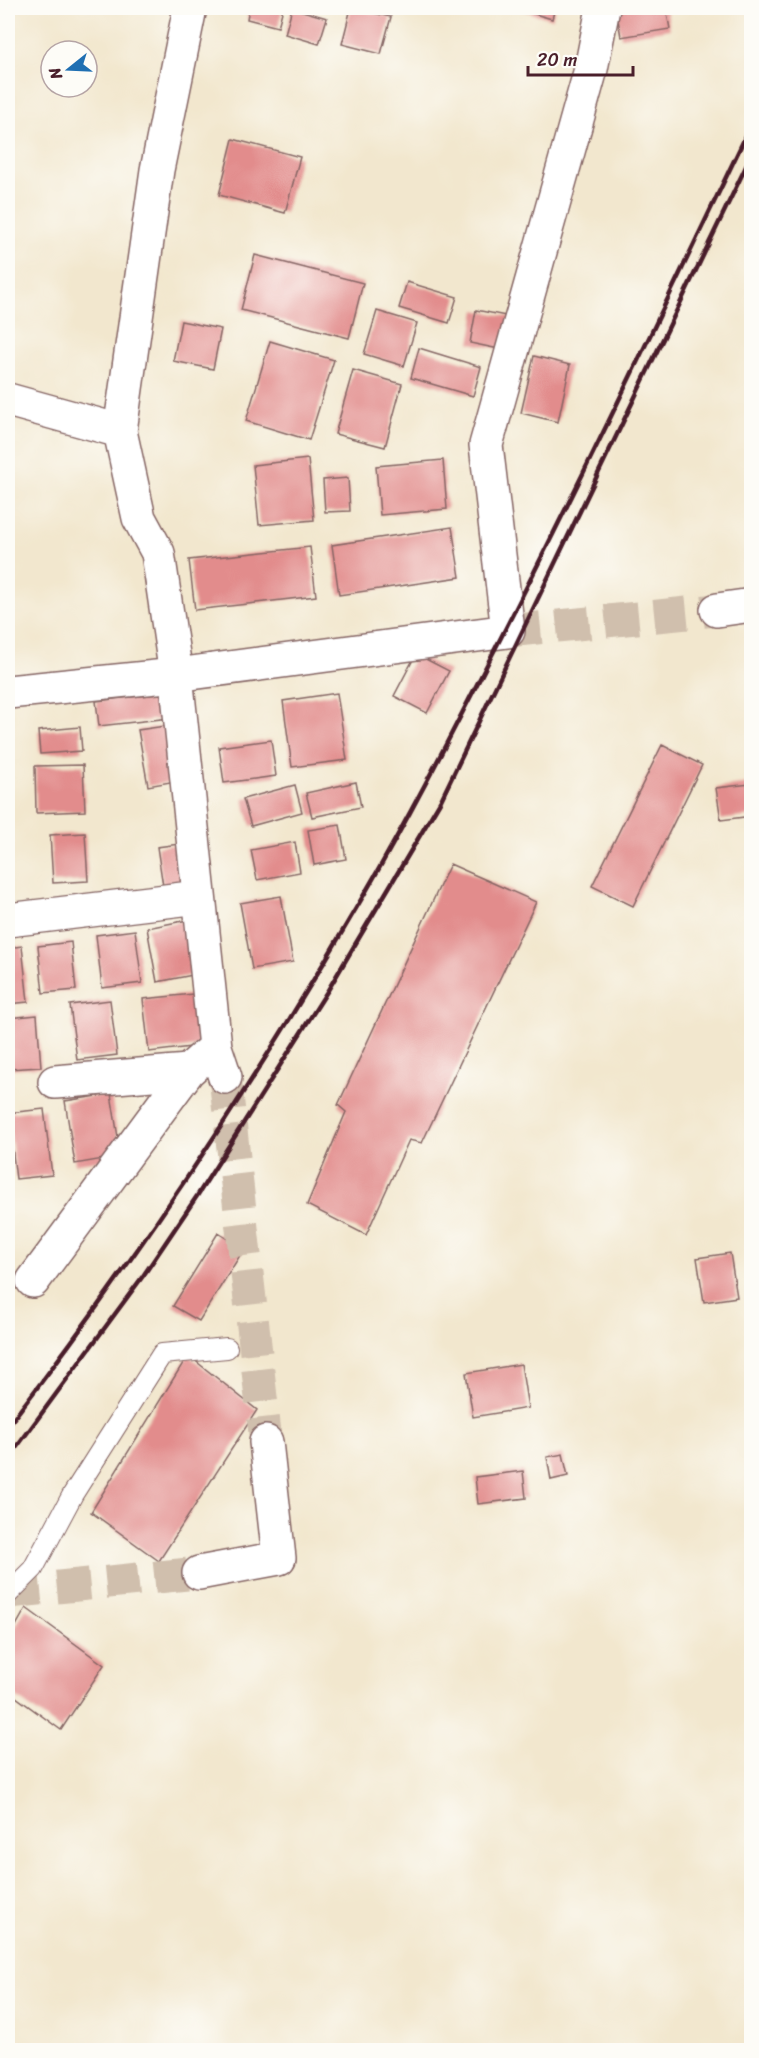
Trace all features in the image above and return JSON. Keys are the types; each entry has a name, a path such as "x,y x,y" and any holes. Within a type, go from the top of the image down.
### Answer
{"street":[{"path":"55,1082 188,1071 220,1062 176,675 158,553 139,518 120,431 157,170 190,8"},
{"path":"8,692 176,675 508,631 486,446 591,69 603,8"},
{"path":"8,400 120,431"},
{"path":"717,610 752,605"},
{"path":"8,920 200,897"},
{"path":"33,1281 188,1071"},
{"path":"199,1573 279,1558 266,1442"}],"lane":[{"path":"8,1594 33,1569 73,1494 162,1354 227,1348"}],"building":[{"path":"249,8 283,8 278,27 247,19"},
{"path":"292,8 327,18 319,44 285,34"},
{"path":"351,8 391,17 381,54 342,44"},
{"path":"514,8 555,8 552,19"},
{"path":"616,8 666,8 670,29 621,37"},
{"path":"233,139 300,157 285,213 219,195"},
{"path":"255,255 363,283 349,338 241,310"},
{"path":"407,282 457,297 449,323 399,308"},
{"path":"476,310 511,317 504,350 470,343"},
{"path":"377,311 417,323 404,366 364,354"},
{"path":"181,321 221,329 213,369 173,361"},
{"path":"270,341 334,360 309,440 246,421"},
{"path":"419,348 481,367 473,396 411,378"},
{"path":"534,356 570,365 558,422 521,413"},
{"path":"353,370 402,384 385,447 335,434"},
{"path":"308,459 314,520 259,525 253,465"},
{"path":"443,460 447,509 380,515 376,466"},
{"path":"348,478 350,511 325,512 323,480"},
{"path":"452,527 460,577 339,595 332,545"},
{"path":"310,547 316,596 195,610 189,560"},
{"path":"416,654 449,671 427,713 394,696"},
{"path":"167,693 170,718 99,726 96,701"},
{"path":"337,693 347,760 292,767 283,701"},
{"path":"172,725 182,780 148,786 138,730"},
{"path":"80,727 82,751 40,754 38,731"},
{"path":"271,740 276,776 224,783 219,747"},
{"path":"662,745 702,765 633,906 592,886"},
{"path":"83,765 85,811 36,813 35,766"},
{"path":"356,782 361,807 312,817 306,793"},
{"path":"750,784 752,816 721,820 716,788"},
{"path":"295,785 302,812 251,826 243,799"},
{"path":"340,825 346,859 314,865 308,830"},
{"path":"85,833 88,881 53,883 50,835"},
{"path":"295,842 300,872 257,880 251,850"},
{"path":"187,843 193,882 163,886 157,847"},
{"path":"450,864 536,902 422,1143 409,1140 366,1235 307,1205 346,1112 338,1105"},
{"path":"281,896 293,962 252,969 240,903"},
{"path":"188,920 198,974 157,982 147,928"},
{"path":"135,930 142,983 102,988 96,935"},
{"path":"71,942 76,990 43,993 38,946"},
{"path":"22,946 28,1002 8,1004 8,948"},
{"path":"193,994 199,1046 149,1052 143,999"},
{"path":"110,1000 117,1055 77,1060 70,1005"},
{"path":"37,1015 41,1067 8,1069 8,1018"},
{"path":"111,1094 121,1156 75,1164 65,1101"},
{"path":"44,1109 52,1175 16,1179 8,1113"},
{"path":"218,1233 244,1249 199,1321 173,1306"},
{"path":"730,1253 737,1297 704,1302 697,1258"},
{"path":"188,1355 257,1410 159,1561 91,1512"},
{"path":"521,1364 528,1408 473,1417 466,1373"},
{"path":"563,1454 568,1476 551,1480 547,1457"},
{"path":"523,1471 526,1498 478,1504 475,1477"},
{"path":"26,1608 104,1665 61,1730 8,1691 8,1640"}],"tunnel":[{"path":"508,631 717,610"},
{"path":"225,1077 266,1442"},
{"path":"8,1592 199,1573"}],"railway":[{"path":"8,1426 104,1297 195,1165 282,1031 382,863 447,743 526,587 752,123"},
{"path":"8,1459 143,1276 197,1196 328,990 441,800 752,154"}]}
